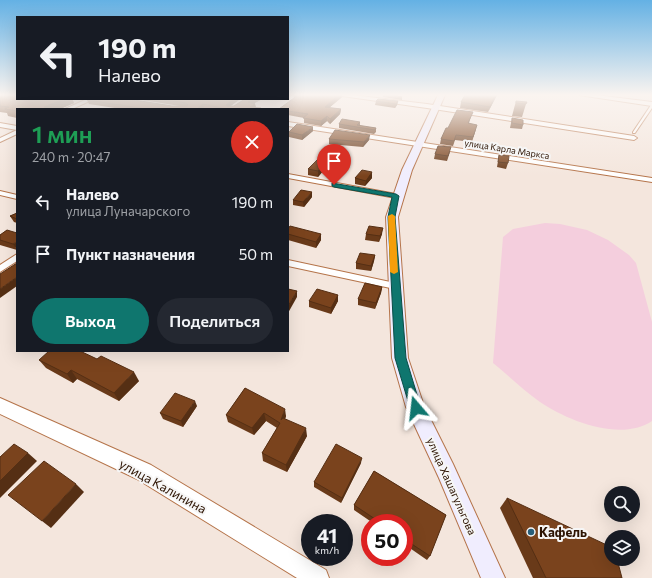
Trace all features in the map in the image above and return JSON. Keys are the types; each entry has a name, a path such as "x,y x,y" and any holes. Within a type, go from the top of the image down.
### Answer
{"main road":[{"name":"улица Хашагульгова","path":"429,122 396,196 392,217 400,358 416,408 446,471 493,578"}],"street":[{"path":"557,122 634,135"},
{"name":"улица Карла Маркса","path":"289,124 652,180"},
{"path":"0,125 16,128"},
{"path":"0,140 16,132"},
{"path":"289,176 396,196"},
{"path":"0,193 16,197"},
{"path":"0,269 16,258"},
{"path":"289,263 395,286"},
{"name":"улица Калинина","path":"0,406 144,472 318,578"}],"lane":[{"path":"634,135 642,122"}],"shaded area":[{"path":"545,223 560,224 587,230 608,240 629,255 636,263 652,322 652,421 639,427 625,430 610,429 580,422 565,416 540,402 493,363 503,237 513,229"}],"building":[{"path":"340,122 360,122 357,125 376,128 375,130 339,124"},
{"path":"451,122 468,122 477,125 473,137 456,135 454,141 441,139 446,128 448,128"},
{"path":"523,122 523,125 512,123"},
{"path":"297,124 313,127 302,135 289,132"},
{"path":"335,130 370,135 364,142 329,139"},
{"path":"438,146 451,147 448,156 435,154"},
{"path":"499,155 509,156 508,163 498,162"},
{"path":"319,158 328,160 318,171 308,169"},
{"path":"362,170 372,172 366,181 355,178"},
{"path":"301,190 312,192 303,202 293,200"},
{"path":"16,213 16,219 10,216"},
{"path":"290,226 321,234 316,242 289,234"},
{"path":"369,226 383,228 380,236 366,234"},
{"path":"7,230 16,233 16,242 13,244 0,240 0,235"},
{"path":"360,253 375,255 371,266 356,263"},
{"path":"16,264 16,278 0,289 0,274"},
{"path":"365,283 382,287 376,303 358,299"},
{"path":"289,289 297,291 289,304"},
{"path":"317,289 338,295 331,308 309,301"},
{"path":"48,352 82,352 97,359 101,356 134,372 114,393 71,370 67,374 39,360"},
{"path":"245,388 285,409 281,420 283,418 306,428 286,465 262,453 280,423 264,413 252,428 226,415"},
{"path":"175,393 195,401 181,421 160,413"},
{"path":"14,444 28,453 0,481 0,457"},
{"path":"336,444 362,458 342,498 314,482"},
{"path":"44,461 76,484 42,521 8,495"},
{"path":"374,471 446,515 430,556 413,545 413,514 368,514 354,505"},
{"name":"Кафель","path":"507,498 604,544 604,566 619,566 622,578 546,578"}],"slow traffic":[{"path":"392,216 394,272"}],"place":[{"name":"Кафель","path":"531,532"}],"route":[{"path":"334,185 396,196 392,217 400,358 416,408"}]}
